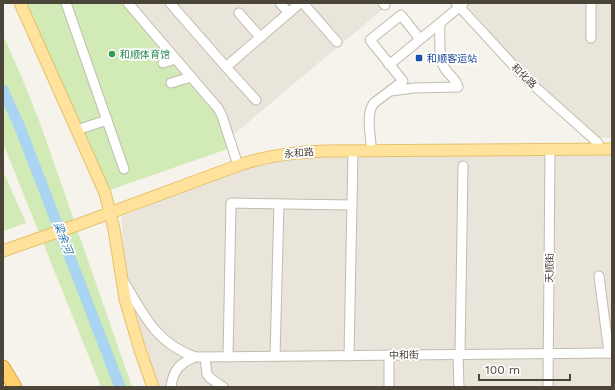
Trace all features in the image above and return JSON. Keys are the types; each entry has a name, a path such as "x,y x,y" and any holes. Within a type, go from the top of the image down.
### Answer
{"highway":[{"path":"3,367 15,387"}],"main road":[{"path":"21,4 105,193 114,229 125,300 153,387"},
{"name":"永和路","path":"3,251 36,236 98,214 236,159 265,150 295,146 371,144 612,143"},
{"name":"永和路","path":"110,209 257,159 295,152 612,149"},
{"name":"永和路","path":"3,244 36,236"}],"street":[{"path":"66,3 124,169"},
{"path":"128,3 218,108 236,159"},
{"path":"170,3 256,100"},
{"path":"280,3 289,13"},
{"path":"226,67 302,3 337,42"},
{"path":"591,3 591,38"},
{"path":"389,65 440,23 460,4"},
{"name":"和化路","path":"460,4 522,75 598,143"},
{"path":"239,13 260,37"},
{"path":"371,144 370,110 374,103 403,81 370,40 401,15 420,39"},
{"path":"389,92 414,88 458,87 457,82 448,74 441,58 440,23"},
{"path":"163,63 175,58"},
{"path":"171,84 191,77"},
{"path":"77,130 107,120"},
{"name":"天顺街","path":"548,387 550,150"},
{"path":"349,356 353,151"},
{"path":"459,387 463,166"},
{"path":"228,357 231,203 352,205"},
{"path":"275,356 278,204"},
{"path":"599,276 610,353"},
{"path":"121,278 145,317 161,337 184,353 200,357"},
{"name":"中和街","path":"200,357 610,353"},
{"path":"389,355 389,387"},
{"path":"171,387 176,370 187,360 200,357"},
{"path":"200,357 210,378 223,387"}],"shaded area":[{"path":"132,3 390,3 233,135"},
{"path":"465,3 612,3 612,138 598,138 518,64"},
{"path":"612,153 612,387 159,387 139,324 125,264 121,217 250,165 303,156"}],"green space":[{"name":"和顺体育馆","path":"24,3 132,3 220,104 236,146 110,190"},
{"path":"3,35 40,123 132,387 101,387 3,143"},
{"path":"3,171 26,223 3,231"}],"waterway":[{"name":"梁余河","path":"3,90 19,125 120,387"}],"place":[{"name":"和顺体育馆","path":"112,54"},
{"name":"和顺客运站","path":"419,58"}]}
